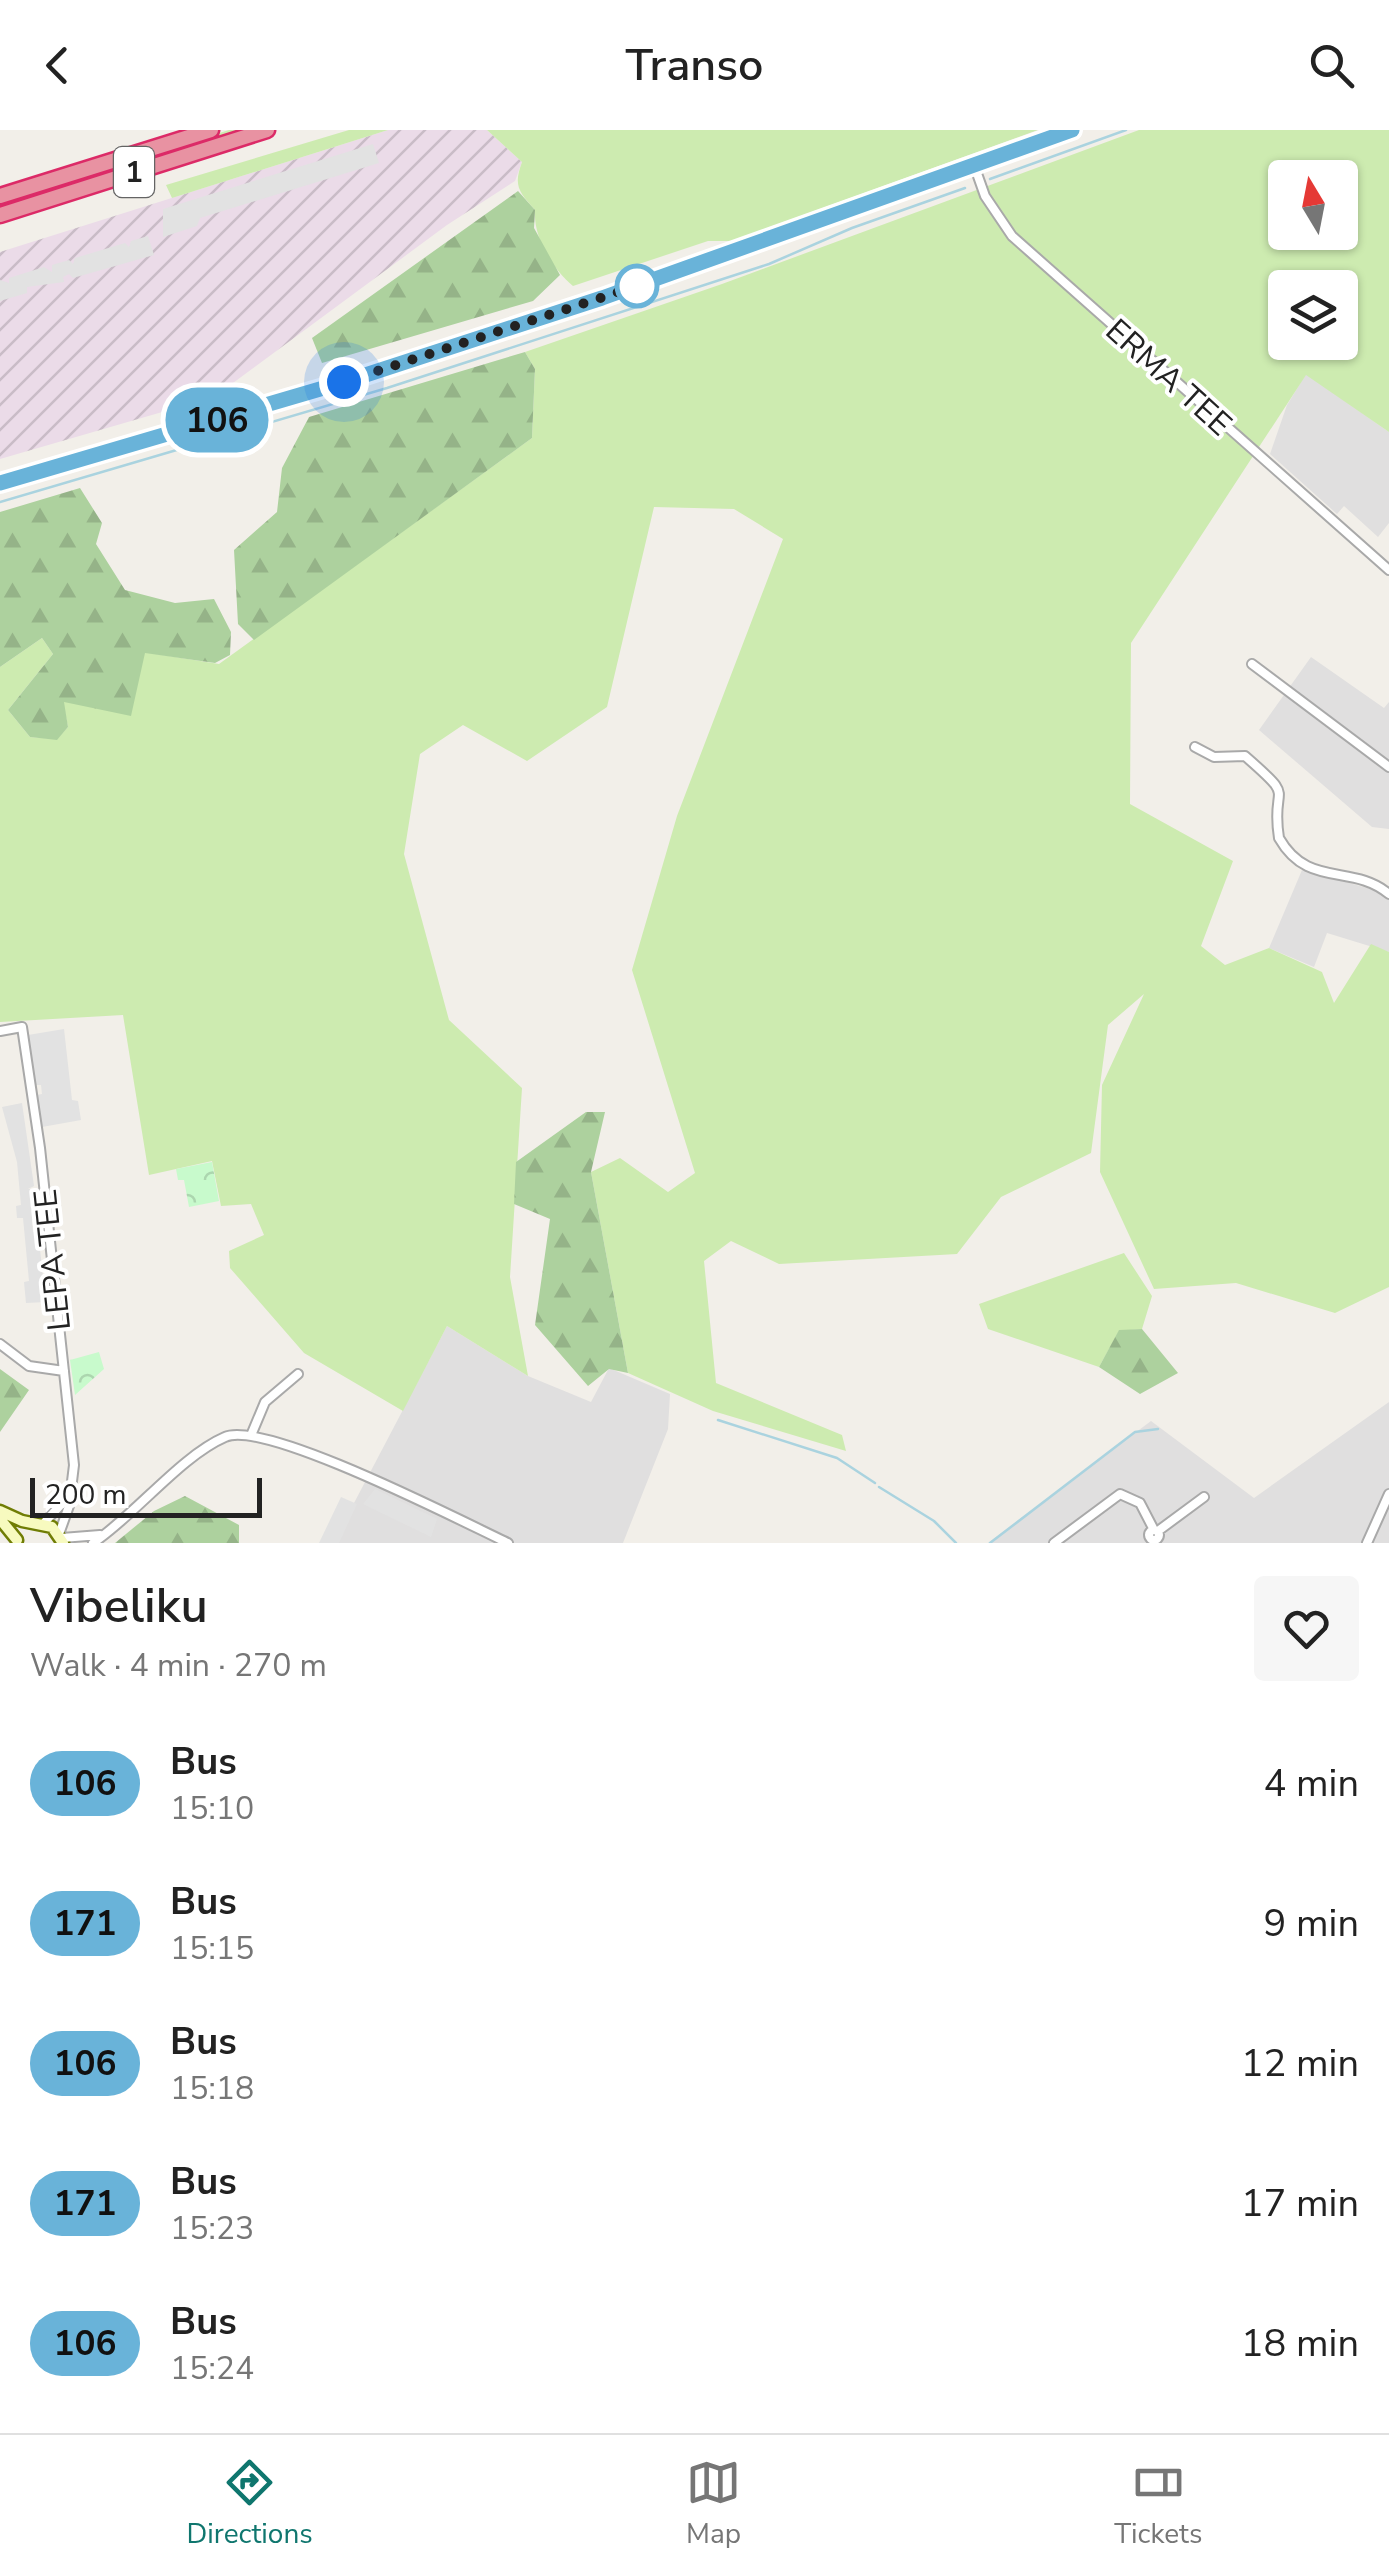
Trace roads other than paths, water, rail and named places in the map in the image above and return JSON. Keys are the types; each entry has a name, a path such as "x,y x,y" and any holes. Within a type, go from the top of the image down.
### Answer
{"highway":[{"name":"1","path":"0,196 211,130"},
{"name":"1","path":"0,215 267,130"}],"street":[{"path":"0,483 344,382 588,303 1072,130"},
{"name":"ERMA TEE","path":"974,166 985,196 1012,236 1389,570"},
{"path":"1252,664 1389,767"},
{"path":"1195,747 1214,756 1246,756 1278,784 1282,798 1279,838 1296,862 1365,882 1389,894"},
{"name":"LEPA TEE","path":"0,1031 22,1027 64,1371 74,1465 61,1538"},
{"path":"0,1344 28,1366 64,1371"},
{"path":"252,1433 265,1402 298,1374"},
{"path":"94,1543 220,1439 252,1433 362,1476 508,1543"},
{"path":"0,1519 17,1541 70,1494"},
{"path":"1054,1543 1120,1494 1140,1502 1156,1531 1204,1497"},
{"path":"1366,1543 1389,1494"},
{"path":"0,1511 38,1524 61,1538 109,1532"},
{"path":"101,1543 109,1532"}],"waterway":[{"path":"990,179 1126,130"},
{"path":"0,502 387,388 769,264 852,228 965,188"},
{"path":"718,1420 837,1458 875,1483"},
{"path":"990,1543 1135,1432 1158,1429"},
{"path":"879,1487 934,1521 956,1543"}]}
